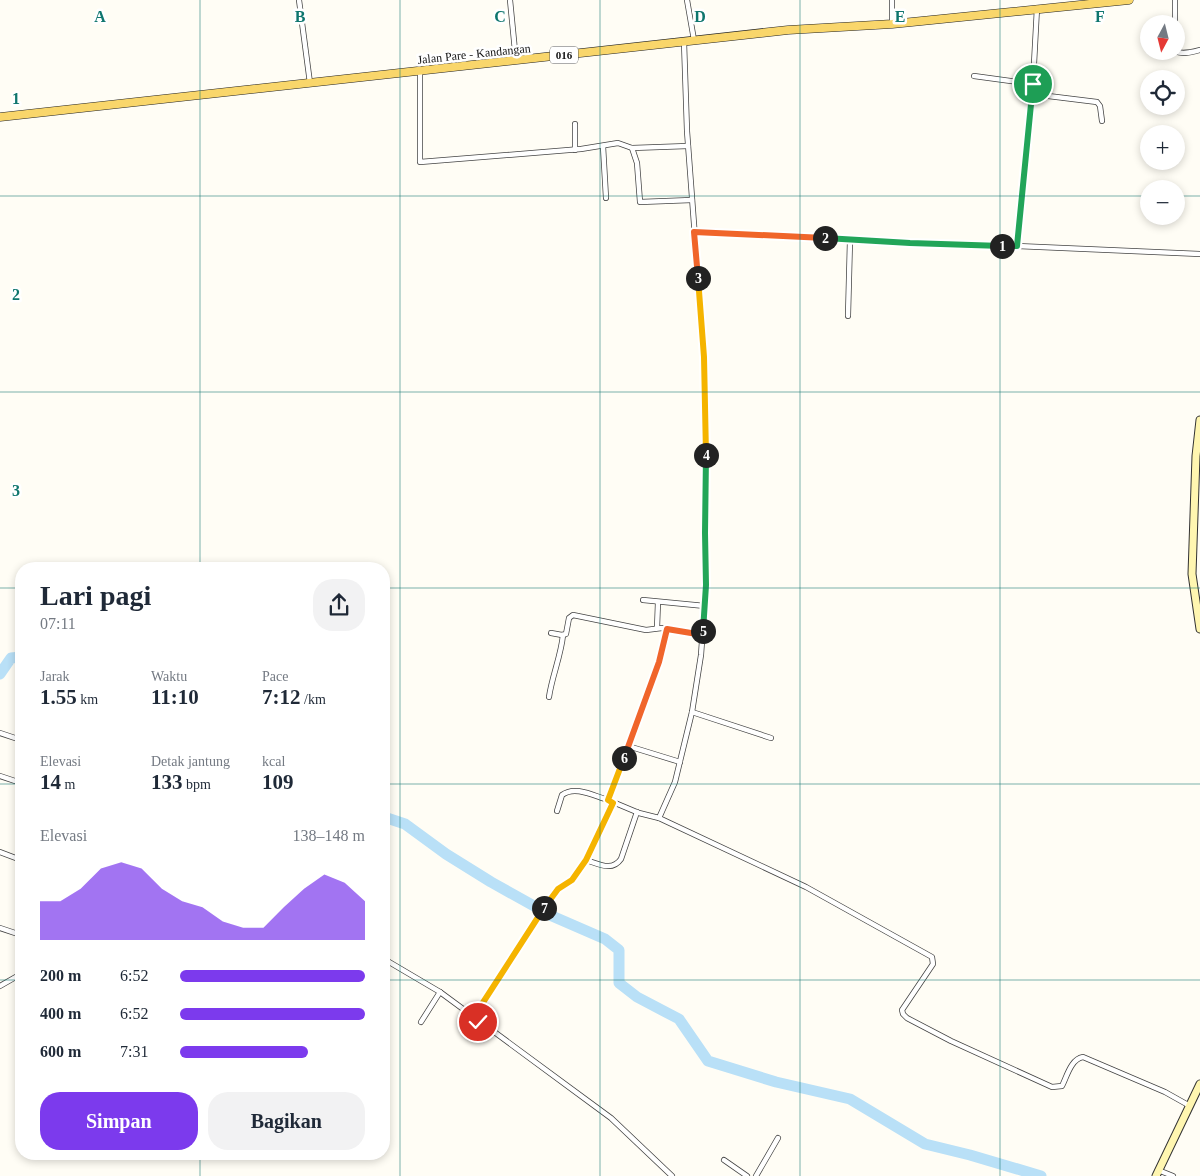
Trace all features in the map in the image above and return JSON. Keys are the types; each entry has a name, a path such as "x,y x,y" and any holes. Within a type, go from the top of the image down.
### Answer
{"main road":[{"name":"Jalan Pare - Kandangan","path":"0,117 788,30 892,24 1129,0"}],"street":[{"path":"299,0 310,83"},
{"path":"510,0 516,61"},
{"path":"687,0 694,41"},
{"path":"892,0 892,24"},
{"path":"1175,0 1175,15"},
{"path":"1017,246 1033,84 1037,8"},
{"path":"659,818 675,782 692,712 699,675 706,585 704,357 688,146 684,42"},
{"path":"1185,53 1200,50"},
{"path":"420,71 420,162 575,150 618,143 632,148 688,146"},
{"path":"974,76 1033,84"},
{"path":"1032,94 1097,102 1100,106 1102,121"},
{"path":"574,124 575,150"},
{"path":"603,146 606,198"},
{"path":"632,148 637,163 640,202 692,200"},
{"path":"694,232 1200,254"},
{"path":"848,316 850,240"},
{"path":"1200,420 1196,456 1192,574 1200,629"},
{"path":"644,600 705,606"},
{"path":"657,628 658,602"},
{"path":"549,697 563,635 566,632 569,618 573,615 646,630 657,628 703,635"},
{"path":"473,1018 545,907 558,889 572,880 586,860 611,801 628,746 659,662 667,629"},
{"path":"551,633 563,635"},
{"path":"692,712 771,738"},
{"path":"0,733 15,738"},
{"path":"628,746 680,762"},
{"path":"0,776 15,781"},
{"path":"557,811 562,796 572,791 582,792 659,818 798,883 932,957 933,964 903,1009 902,1014 951,1041 1052,1087 1062,1086 1072,1064 1078,1058 1083,1057 1165,1092 1190,1106"},
{"path":"586,860 608,867 618,863 637,812"},
{"path":"0,852 15,858"},
{"path":"0,928 15,933"},
{"path":"390,963 440,992 611,1118 672,1176"},
{"path":"0,986 15,977"},
{"path":"421,1022 440,992"},
{"path":"1173,1176 1157,1173 1200,1084"},
{"path":"756,1176 778,1138"},
{"path":"724,1160 747,1176"}],"waterway":[{"path":"0,674 11,658 15,658"},
{"path":"390,819 405,824 446,854 491,882 552,916 605,939 619,950 619,983 637,997 679,1019 708,1061 776,1082 850,1099 925,1144 1041,1176"}],"route":[{"path":"478,1022 473,1018 545,907 558,889 572,880 586,860 613,803 608,800 659,662 667,629 703,635 706,585 704,357 694,232 910,243 1017,246 1033,84"}]}
